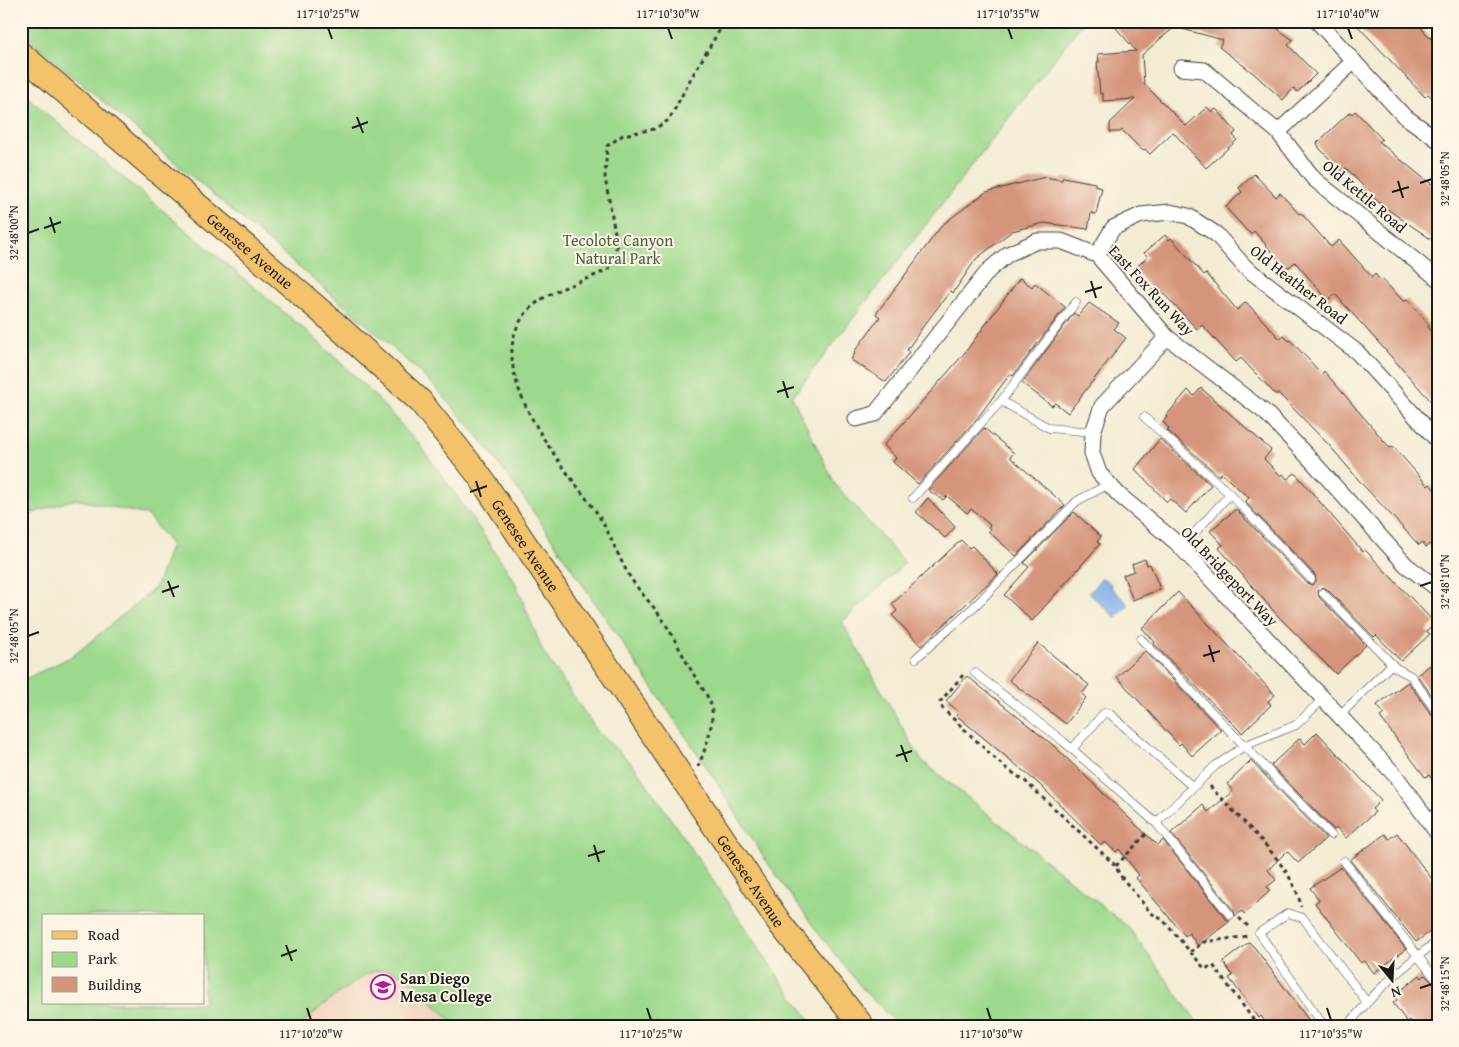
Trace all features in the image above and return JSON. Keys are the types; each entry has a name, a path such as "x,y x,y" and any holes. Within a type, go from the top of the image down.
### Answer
{"main road":[{"name":"Genesee Avenue","path":"21,54 324,313 420,401 478,474 685,785 781,925 862,1026"}],"street":[{"path":"1317,21 1403,115 1438,140"},
{"path":"1278,132 1354,61"},
{"name":"Old Kettle Road","path":"1181,68 1204,70 1278,132 1314,179 1438,279"},
{"name":"Old Heather Road","path":"1097,255 1113,228 1141,215 1170,212 1188,216 1216,234 1246,267 1357,352 1438,441"},
{"name":"East Fox Run Way","path":"856,419 875,414 989,270 1008,254 1037,241 1061,241 1097,255 1167,337 1266,413 1312,460 1406,566 1438,590"},
{"name":"Old Bridgeport Way","path":"1167,337 1102,406 1093,432 1092,453 1099,473 1119,495 1181,548 1395,775 1438,834"}],"lane":[{"path":"914,498 1001,401 1076,302"},
{"path":"1001,401 1049,428 1093,432"},
{"path":"1144,417 1230,494 1311,580"},
{"path":"916,658 975,606 1077,501 1109,484"},
{"path":"1181,548 1230,494"},
{"path":"1323,593 1392,664 1411,676 1438,714"},
{"path":"1141,639 1246,745 1331,835"},
{"path":"1339,716 1392,664"},
{"path":"975,673 1072,749 1156,823 1230,915"},
{"path":"1156,823 1215,766 1246,745 1296,725 1323,699"},
{"path":"1072,749 1104,714 1110,714 1193,787"},
{"path":"1344,861 1438,982"},
{"path":"1324,1026 1258,933 1288,913 1303,918 1366,1001"},
{"path":"1348,1026 1366,1001 1438,941"}],"path":[{"path":"685,785 693,779 708,745 712,706 659,614 630,577 598,515 560,465 533,423 517,381 512,358 512,339 526,313 547,296 596,276 612,266 617,244 606,178 607,146 622,134 654,129 669,120 691,78 725,21"},
{"path":"975,673 964,674 940,702 944,709 1003,766 1025,781 1116,866 1119,874 1151,913 1163,920 1205,969 1213,965 1258,1026"},
{"path":"1203,778 1289,874 1299,892 1303,918"},
{"path":"1116,866 1156,823"},
{"path":"1230,915 1240,918 1258,933"},
{"path":"1190,952 1204,942 1241,939 1258,933"}],"shaded area":[{"name":"San Diego Mesa College","path":"389,961 467,1026 287,1026 361,965"}],"green space":[{"name":"Tecolote Canyon Natural Park","path":"21,21 1084,21 792,397 835,484 905,563 842,622 921,760 1128,927 1200,1026 899,1026 866,993 819,934 767,862 714,778 524,498 478,436 434,386 379,335 35,44 21,29"},
{"path":"21,92 310,334 368,389 419,444 515,582 543,652 598,732 636,768 781,981 815,1026 455,1026 404,977 396,972 379,970 369,973 346,988 311,1015 301,1026 21,1026 21,681 73,656 156,587 171,544 147,515 75,499 21,517"}],"water":[{"path":"1102,578 1110,583 1111,587 1129,605 1116,618 1089,593"}],"building":[{"path":"1110,21 1246,21 1257,29 1262,21 1267,21 1293,40 1288,45 1316,74 1297,92 1294,88 1283,100 1252,72 1219,47 1223,40 1175,27 1142,55 1144,84 1186,126 1207,107 1212,112 1216,109 1236,132 1233,135 1237,140 1206,168 1173,132 1150,154 1145,149 1143,151 1122,130 1120,132 1110,132 1110,123 1135,99 1103,101 1103,93 1100,94 1098,54 1136,51"},
{"path":"1353,21 1415,21 1431,39 1438,32 1438,103 1428,94 1425,97"},
{"path":"1355,111 1382,139 1379,142 1427,181 1438,187 1438,244 1387,209 1365,191 1364,187 1346,168 1342,172 1320,149 1317,143 1350,112 1352,114"},
{"path":"1254,174 1276,197 1280,193 1299,214 1301,213 1331,247 1339,240 1372,277 1375,274 1380,280 1382,279 1404,302 1407,299 1429,325 1428,327 1438,338 1438,409 1335,294 1328,300 1295,262 1289,267 1284,266 1254,231 1251,234 1248,232 1227,209 1226,207 1242,192 1239,188"},
{"path":"1045,177 1062,180 1063,177 1095,183 1095,186 1102,188 1096,214 1091,213 1088,229 1044,223 1012,231 976,259 953,293 951,291 948,294 922,328 907,350 909,352 886,382 851,360 854,352 880,317 876,314 942,225 986,192"},
{"path":"1165,235 1169,240 1171,238 1204,275 1206,273 1237,310 1246,302 1280,339 1284,336 1290,340 1322,374 1324,371 1390,448 1393,446 1428,486 1430,484 1438,494 1438,553 1429,544 1426,547 1422,542 1419,545 1329,445 1279,394 1275,394 1241,358 1236,362 1202,325 1198,329 1196,328 1162,292 1155,293 1137,272 1136,267 1148,257 1144,253"},
{"path":"1020,278 1032,287 1035,283 1065,307 1013,376 1010,374 976,420 918,484 893,462 896,458 884,445 963,355"},
{"path":"1089,303 1119,323 1114,329 1126,338 1068,413 1055,403 1052,406 1022,383 1074,313 1078,316"},
{"path":"1201,388 1271,450 1264,459 1281,476 1283,474 1287,479 1295,473 1363,552 1365,550 1435,623 1426,631 1430,634 1401,661 1376,635 1374,637 1327,589 1322,587 1318,591 1319,597 1366,645 1336,674 1278,616 1219,548 1223,545 1210,531 1236,509 1307,583 1312,585 1316,581 1315,575 1245,502 1249,498 1221,473 1219,476 1167,430 1169,428 1163,422 1166,416 1188,390 1194,396"},
{"path":"984,428 1014,453 1010,457 1065,505 1016,556 988,531 991,529 988,527 990,525 971,509 967,513 947,496 943,500 928,490"},
{"path":"1160,439 1211,485 1186,513 1170,499 1167,502 1135,469"},
{"path":"928,498 955,527 945,538 916,512"},
{"path":"1074,512 1101,537 1097,542 1100,544 1032,621 1004,595 1029,567 1024,563"},
{"path":"961,540 969,548 972,546 998,574 921,646 892,615 897,611 892,604"},
{"path":"1145,559 1147,565 1150,564 1160,589 1133,600 1123,575 1134,571 1132,564"},
{"path":"1178,592 1275,695 1268,701 1271,705 1242,733 1154,644 1155,642 1142,628"},
{"path":"1038,643 1089,685 1082,694 1086,698 1066,724 1009,680"},
{"path":"1145,651 1221,730 1192,756 1181,743 1179,745 1117,677"},
{"path":"1438,659 1438,704 1417,675"},
{"path":"967,676 1054,746 1154,842 1158,845 1163,840 1226,919 1230,921 1198,946 1189,933 1185,936 1136,878 1139,875 1119,849 1116,852 1105,842 1101,845 1039,784 956,715 959,712 946,701"},
{"path":"1408,682 1433,717 1438,720 1438,787 1429,775 1425,777 1380,717 1384,714 1377,705"},
{"path":"1317,732 1381,800 1372,809 1375,812 1346,838 1337,828 1334,830 1271,765 1300,738 1305,744"},
{"path":"1251,761 1326,838 1298,863 1287,851 1268,870 1276,880 1267,887 1270,891 1244,914 1242,911 1235,916 1234,911 1171,833 1203,805 1208,812 1233,791 1227,784"},
{"path":"1397,833 1438,887 1438,926 1416,942 1350,860 1385,834 1389,839"},
{"path":"1341,867 1406,949 1374,973 1364,960 1361,963 1315,903 1319,900 1310,888"},
{"path":"1249,942 1313,1026 1268,1026 1261,1016 1259,1018 1229,978 1233,976 1223,962"},
{"path":"1420,975 1422,978 1425,975 1438,988 1438,1026 1415,1026 1410,1020 1407,1022 1393,1003 1397,1000 1394,996"}],"place":[{"name":"San Diego Mesa College","path":"383,987"}]}
